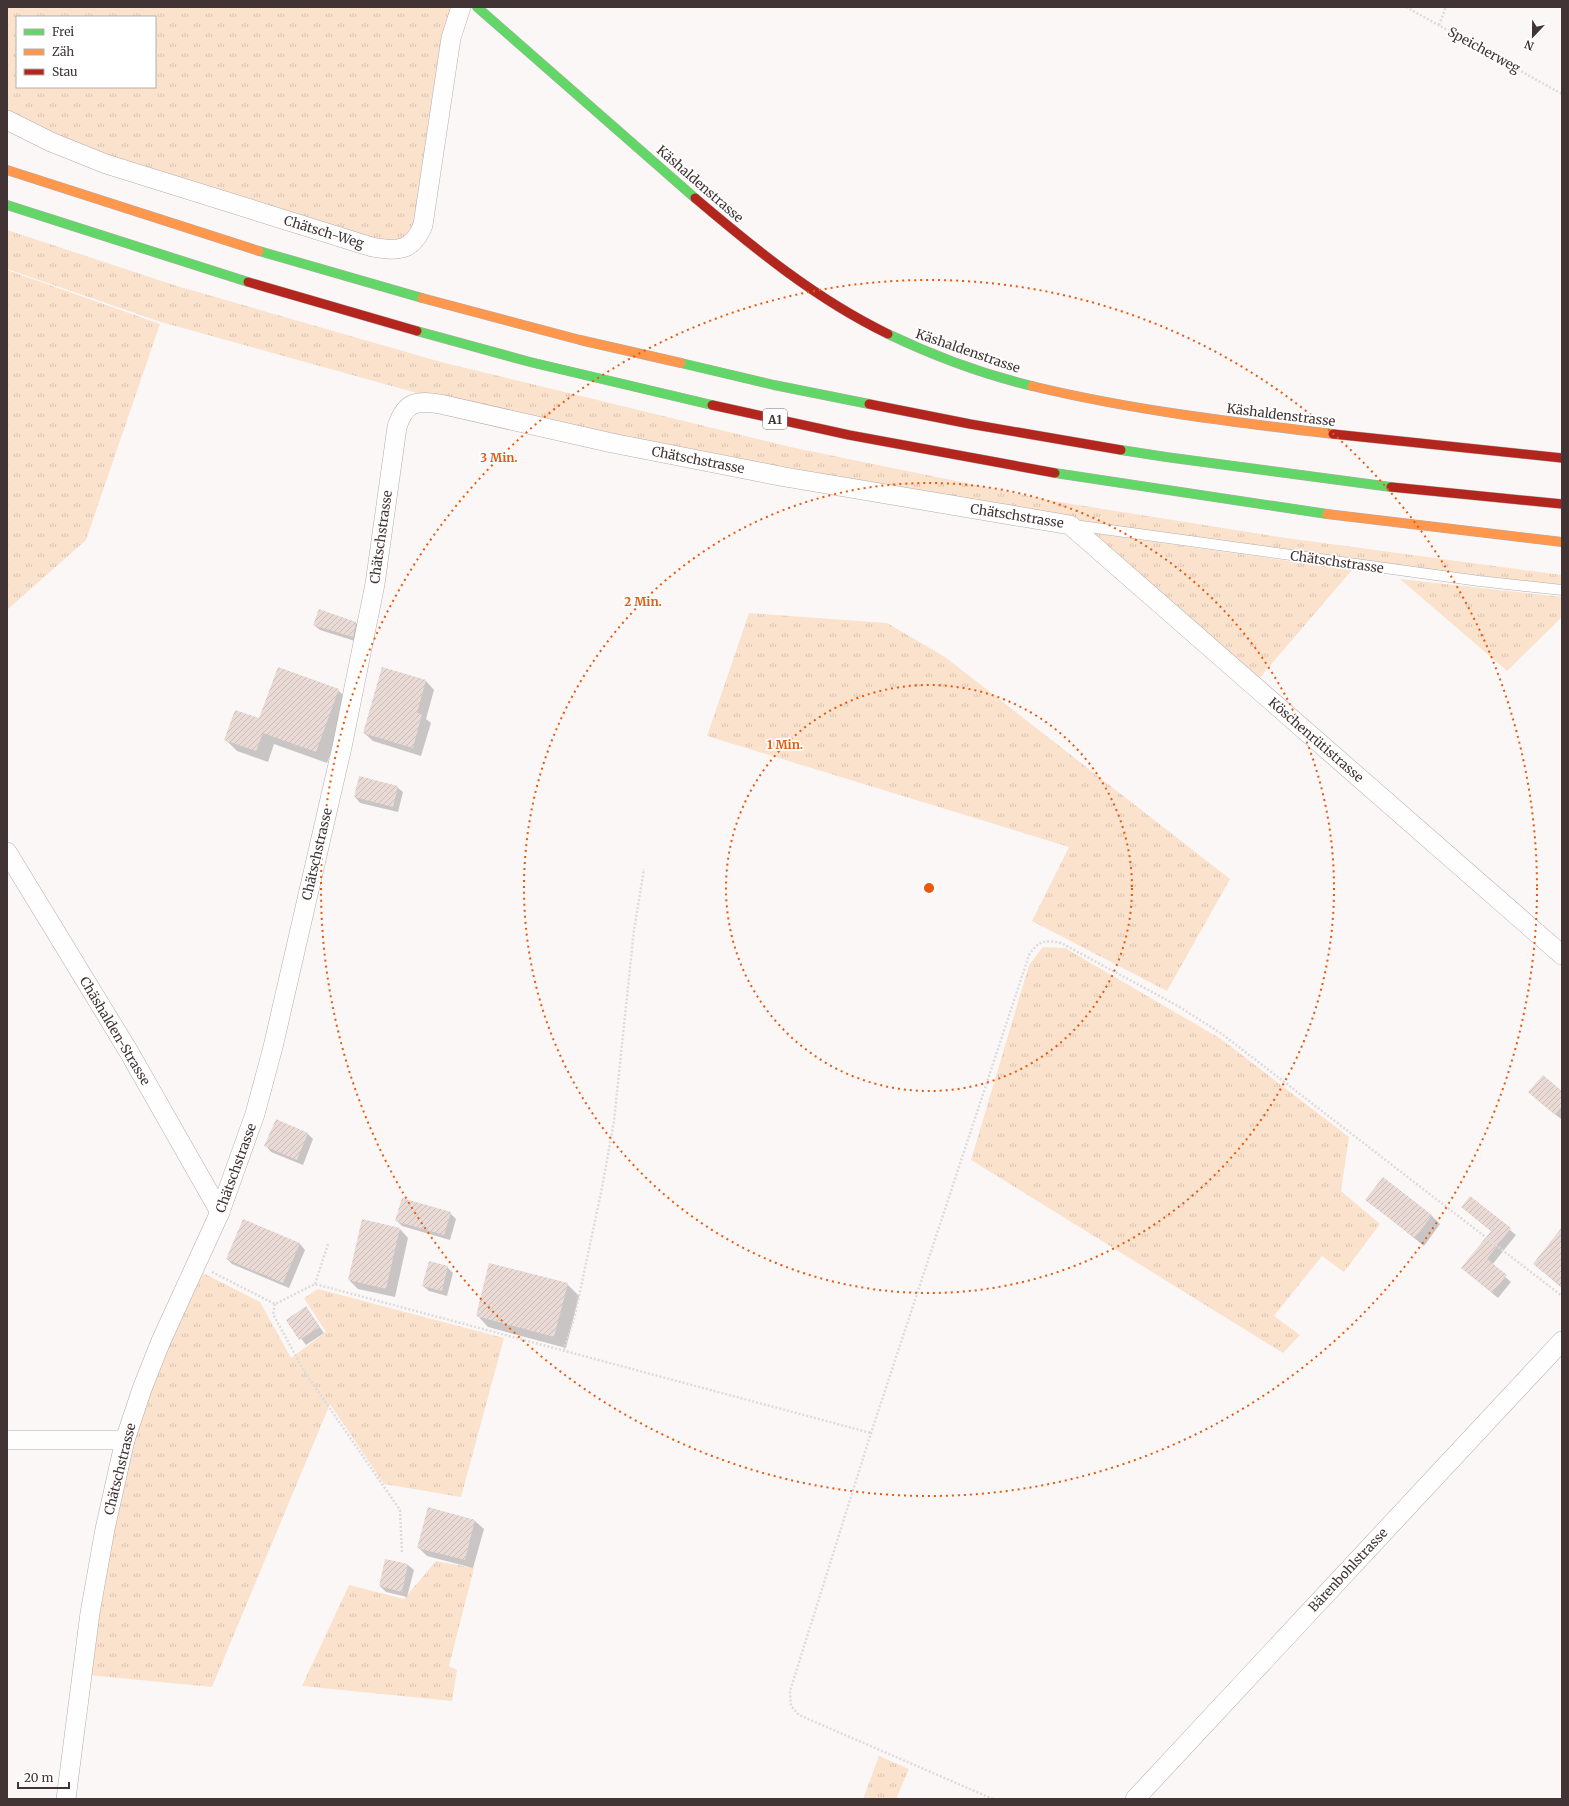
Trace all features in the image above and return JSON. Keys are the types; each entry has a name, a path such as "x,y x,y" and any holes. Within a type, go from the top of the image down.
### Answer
{"main road":[{"name":"Käshaldenstrasse","path":"477,7 764,256 838,308 864,323 919,349 976,370 1032,386 1133,408 1312,432 1562,458"},
{"path":"7,170 162,221 406,294 580,339 766,383 1036,436 1218,466 1399,489 1562,504"},
{"name":"A1","path":"7,205 233,278 390,324 579,374 759,416 940,453 1136,487 1395,524 1562,542"}],"street":[{"name":"Chätsch-Weg","path":"7,120 51,142 113,167 372,247 387,250 402,249 412,244 419,236 423,225 451,38 461,7"},
{"name":"Chätschstrasse","path":"66,1799 90,1613 105,1529 125,1440 160,1341 220,1212 255,1114 273,1047 346,724 375,584 396,427 405,409 412,404 424,401 430,402 612,443 785,477 1070,525"},
{"name":"Köschenrütistrasse","path":"1070,525 1562,955"},
{"name":"Chäshalden-Strasse","path":"7,852 129,1052 220,1212"},
{"name":"Bärenbohlstrasse","path":"1135,1799 1562,1341"},
{"path":"7,1440 125,1440"}],"lane":[{"name":"Chätschstrasse","path":"1070,525 1471,580 1562,590"}],"path":[{"name":"Speicherweg","path":"1406,7 1562,94"},
{"path":"1439,25 1446,7"},
{"path":"564,1350 576,1314 614,1121 634,930 644,869"},
{"path":"993,1799 799,1715 791,1706 790,1691 871,1433 1029,955 1036,944 1046,940 1061,943 1178,1006 1222,1034 1562,1296"},
{"path":"315,1284 328,1244"},
{"path":"197,1264 275,1304"},
{"path":"275,1304 315,1284 871,1433"},
{"path":"275,1304 273,1314 304,1371 400,1510 402,1553"}],"green space":[{"path":"7,7 451,7 452,13 419,225 408,239 387,247 128,164 65,139 7,110"},
{"path":"7,230 177,286 441,362 795,448 1053,501 1286,538 1562,575 1562,585 1404,567 1160,534 831,481 652,445 417,393 161,322 7,269"},
{"path":"7,270 160,324 86,540 7,610"},
{"path":"1092,533 1352,570 1256,682"},
{"path":"1400,579 1562,597 1562,617 1507,671"},
{"path":"749,613 887,623 945,657 1230,879 1167,991 1032,921 1069,847 707,736"},
{"path":"1043,947 1065,948 1221,1039 1349,1137 1341,1191 1380,1224 1344,1272 1322,1256 1274,1316 1300,1335 1283,1353 971,1160 1029,965"},
{"path":"199,1271 260,1302 291,1358 326,1332 304,1298 318,1289 504,1338 461,1497 384,1484 330,1404 212,1687 88,1675 130,1440"},
{"path":"436,1561 474,1568 449,1666 457,1670 452,1701 302,1686 349,1585 404,1599"},
{"path":"879,1756 909,1769 896,1799 863,1799"}],"building":[{"path":"319,609 356,622 353,637 313,625"},
{"path":"278,667 339,689 316,752 263,733 256,751 224,740 235,710 259,718"},
{"path":"382,667 426,680 417,713 422,714 413,748 363,733"},
{"path":"359,776 398,786 393,807 354,797"},
{"path":"1543,1075 1562,1091 1562,1106 1555,1115 1528,1092"},
{"path":"276,1119 308,1133 297,1160 264,1146"},
{"path":"1383,1177 1432,1215 1415,1238 1365,1200"},
{"path":"1470,1196 1511,1228 1487,1259 1507,1275 1492,1293 1461,1268 1491,1231 1461,1207"},
{"path":"402,1198 451,1212 444,1235 395,1221"},
{"path":"243,1219 300,1243 283,1283 226,1259"},
{"path":"362,1219 400,1228 386,1289 348,1280"},
{"path":"1562,1227 1562,1287 1533,1264"},
{"path":"429,1261 448,1266 442,1291 422,1286"},
{"path":"489,1263 568,1283 554,1337 476,1316"},
{"path":"306,1306 320,1327 299,1340 286,1320"},
{"path":"428,1507 475,1520 465,1560 417,1548"},
{"path":"385,1559 408,1564 402,1592 379,1586"}],"traffic: fast":[{"path":"477,7 695,198"},
{"path":"7,205 248,282"},
{"path":"259,251 422,298"},
{"path":"417,331 530,362 712,405"},
{"path":"888,334 958,364 1032,386"},
{"path":"681,363 774,385 869,404"},
{"path":"1121,450 1391,487"},
{"path":"1055,473 1327,514"}],"traffic: slow":[{"path":"7,170 259,251"},
{"path":"422,298 580,340 681,363"},
{"path":"1032,386 1144,409 1333,434"},
{"path":"1327,514 1562,542"}],"traffic: jam":[{"path":"695,198 740,236 811,289 861,320 888,334"},
{"path":"248,282 417,331"},
{"path":"869,404 970,424 1121,450"},
{"path":"712,405 849,435 1055,473"},
{"path":"1333,434 1562,458"},
{"path":"1391,487 1562,504"}]}
